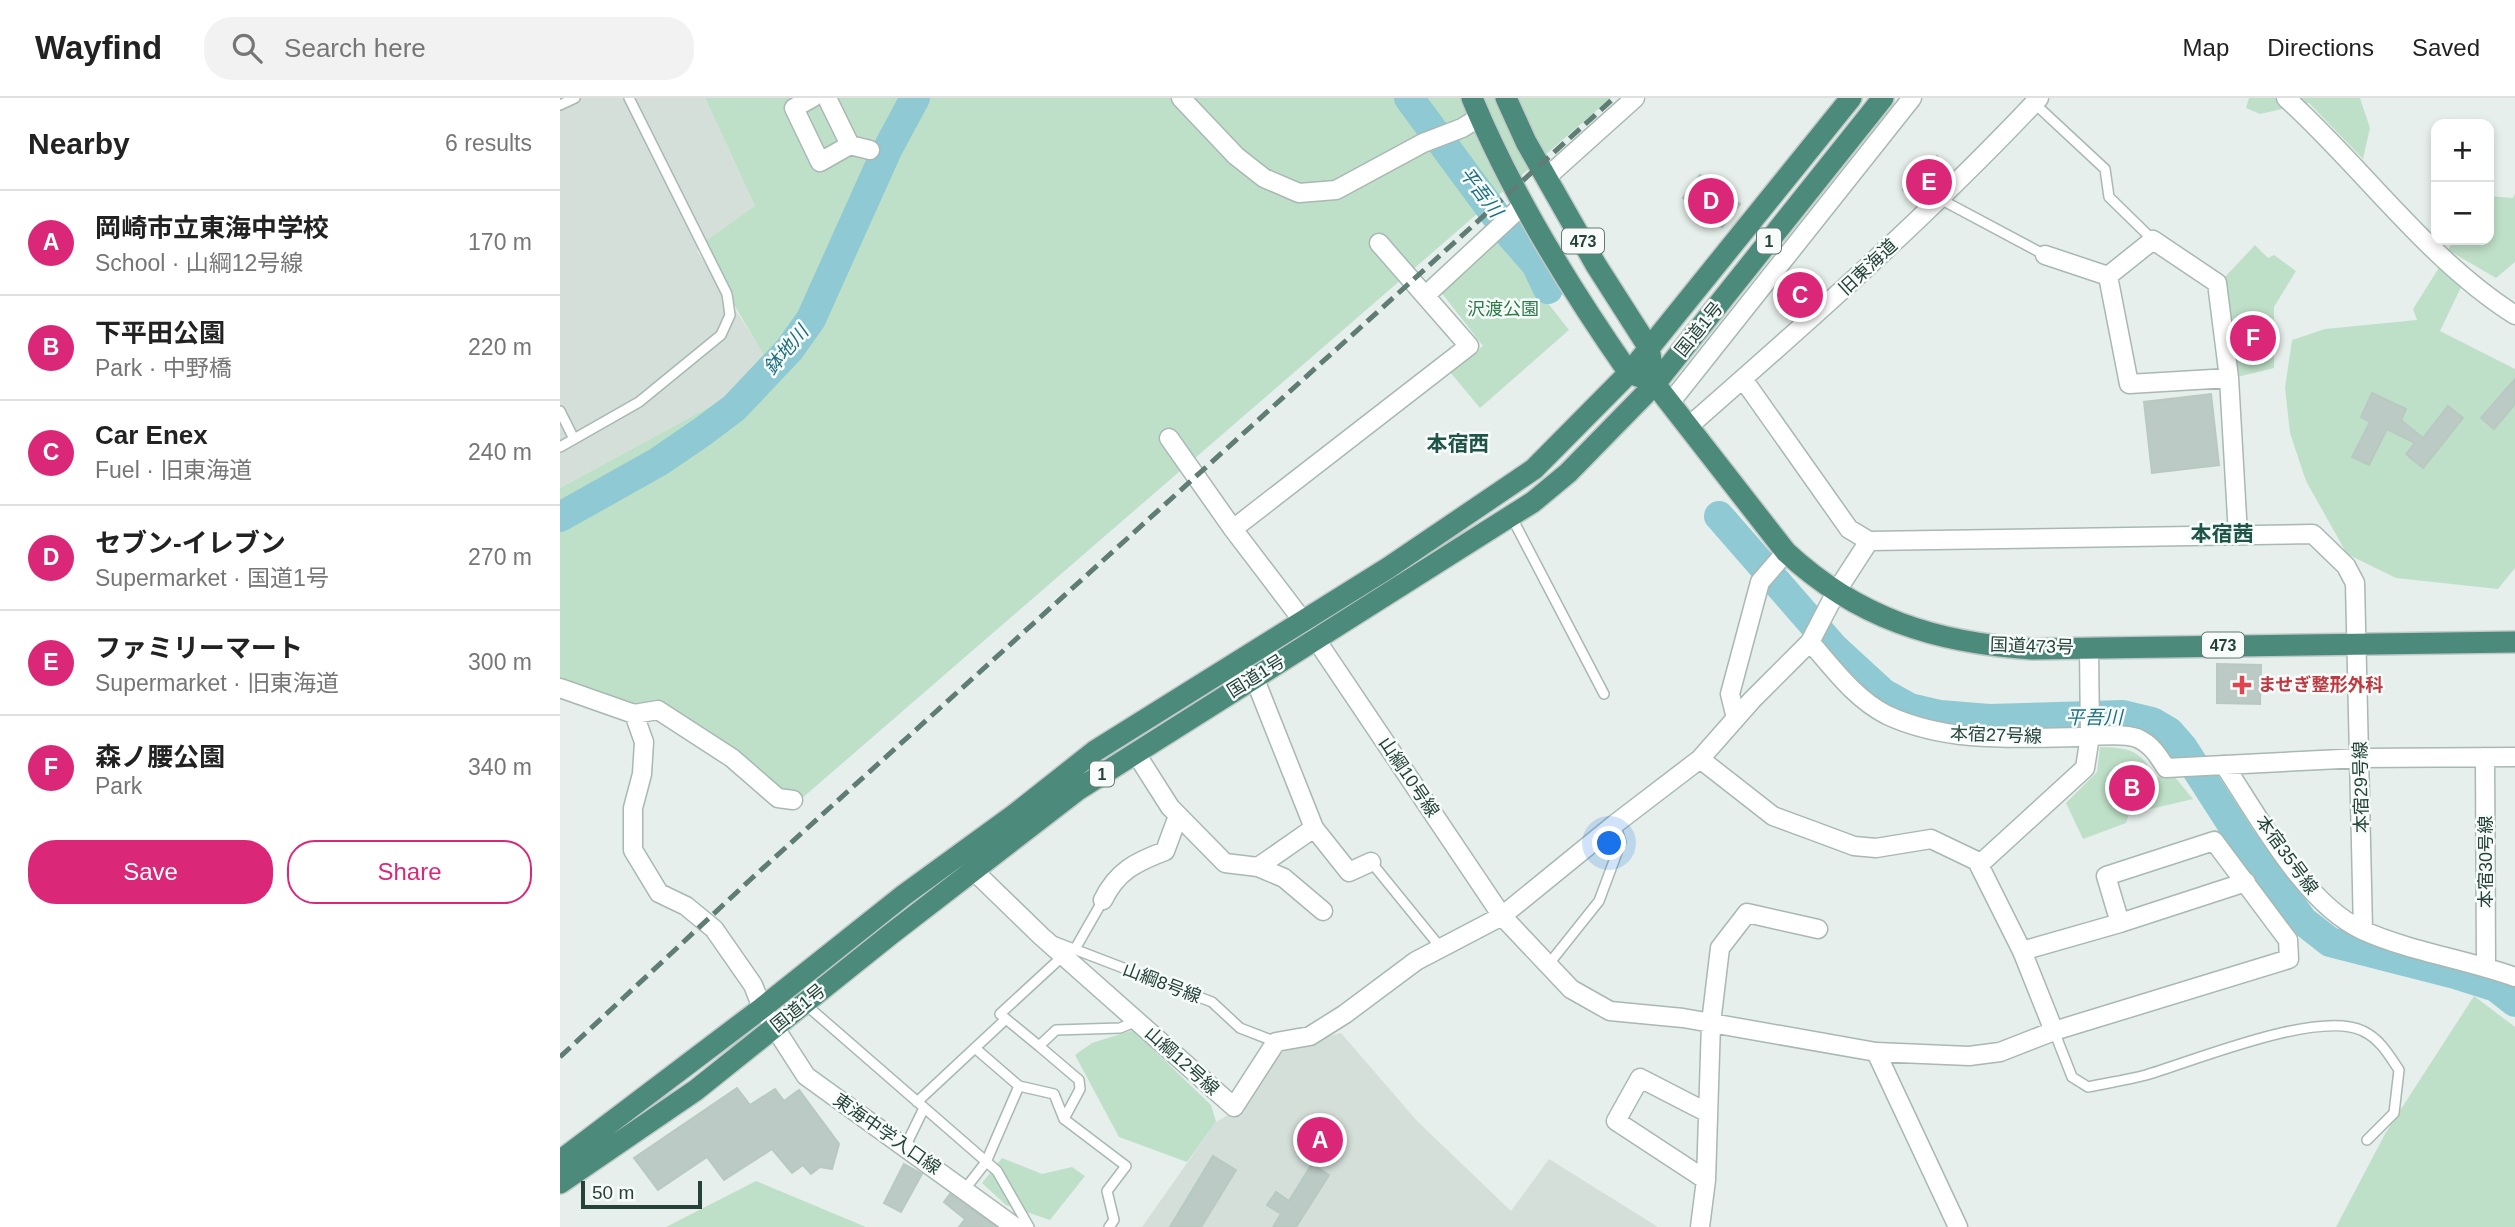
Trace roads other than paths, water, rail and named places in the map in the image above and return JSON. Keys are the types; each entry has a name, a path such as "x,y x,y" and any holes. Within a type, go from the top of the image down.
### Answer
{"highway":[{"name":"473","path":"1506,98 1596,265 1649,348 1655,384"},
{"name":"国道1号","path":"560,1182 696,1090 1079,789 1254,677 1388,568 1534,469 1629,373 1851,98"},
{"name":"国道1号","path":"560,1161 762,1009 904,895 1014,815 1095,751 1309,630 1416,578 1533,502 1568,473 1655,384 1883,98"},
{"name":"473","path":"1471,114 1521,207 1629,373 1655,384"},
{"name":"国道473号","path":"1655,384 1786,551 1811,574 1836,592 1892,621 1945,638 2011,648 2515,642"}],"street":[{"path":"813,98 794,108 820,162 850,145 870,150"},
{"path":"827,98 850,145"},
{"path":"1181,98 1236,156 1264,178 1299,193 1336,190 1471,114"},
{"path":"1547,177 1635,98"},
{"path":"1670,403 1912,98"},
{"path":"2286,98 2362,173 2432,248 2513,314"},
{"name":"旧東海道","path":"1688,427 1875,262 2037,100"},
{"path":"1847,143 1852,172"},
{"path":"1426,295 1521,207"},
{"path":"1743,379 1849,528 1868,541 2238,535 2229,378 2217,283 2153,240 2108,276"},
{"path":"1233,529 1469,346 1379,243"},
{"path":"2045,255 2108,276"},
{"path":"2108,276 2129,384 2229,378"},
{"path":"1727,295 1759,290"},
{"name":"山綱10号線","path":"1169,438 1309,630 1502,916 1571,989 1610,1011 1711,1023"},
{"name":"本宿29号線","path":"2238,535 2313,534 2346,566 2355,583 2363,930"},
{"path":"1276,1042 1310,1036 1345,1014 1416,961 1502,916 1700,759 1810,642 1836,592 1868,541"},
{"path":"1736,718 1730,694 1760,582 1786,551"},
{"name":"本宿27号線","path":"1810,642 1853,690 1885,714 1905,723 1959,735 2135,737 2154,748 2166,768 2218,765"},
{"path":"1980,864 2085,768 2090,736 2089,648"},
{"path":"1254,677 1314,828 1349,872 1371,862"},
{"path":"560,688 634,714 658,710 732,758 778,798 793,800"},
{"name":"東海中学入口線","path":"634,714 644,742 642,774 632,808 633,850 659,893 687,906 714,929 753,985 762,1009 806,1076 1015,1227"},
{"path":"1135,752 1170,807 1225,863 1258,867 1284,878 1323,911"},
{"name":"本宿30号線","path":"2485,757 2486,966"},
{"path":"2218,765 2360,758 2515,757"},
{"path":"1700,759 1773,816 1854,846 1876,848 1931,839 1980,864 2022,951 2054,1031"},
{"name":"本宿35号線","path":"2218,765 2300,877 2318,898 2341,918 2363,930 2435,955 2486,966"},
{"path":"1103,900 1112,882 1138,862 1166,851 1178,816"},
{"path":"1258,867 1314,828"},
{"path":"1711,1023 1876,1052 1969,1056 2000,1052 2054,1031 2289,959 2288,940 2214,841 2106,876 2120,923"},
{"name":"山綱12号線","path":"974,870 1041,936 1070,952 1138,1021 1234,1107 1276,1042"},
{"path":"2022,951 2246,882"},
{"path":"1700,1227 1706,1180 1711,1023 1720,948 1747,913 1818,929"},
{"path":"2486,966 2515,977"},
{"path":"1876,1052 1958,1227"},
{"path":"1706,1180 1616,1121 1640,1078 1708,1114"}],"lane":[{"path":"560,105 575,98"},
{"path":"560,447 639,402 721,335 730,315 727,294 629,98"},
{"path":"2037,100 2105,169 2109,197 2153,240"},
{"path":"1940,199 2045,255"},
{"path":"560,411 574,439"},
{"path":"1511,516 1604,694"},
{"path":"1548,965 1599,901 1621,842 1615,824"},
{"path":"1371,862 1441,948"},
{"path":"1065,1119 1080,1089 1079,1080 999,1014 1070,952 1103,900"},
{"name":"山綱8号線","path":"1070,952 1212,1002 1240,1028 1276,1042"},
{"path":"804,1003 997,1171 1029,1227"},
{"path":"905,1147 920,1105 1006,1019"},
{"path":"1039,1046 1056,1030 1120,1028 1138,1021"},
{"path":"2054,1031 2072,1077 2088,1087 2142,1076 2287,1032 2334,1024 2363,1030 2382,1045 2399,1070 2394,1113 2368,1140"},
{"path":"975,1048 1020,1086 1054,1094 1065,1119 1126,1166 1107,1191 1114,1220 1109,1227"},
{"path":"964,1189 986,1162 1020,1086"}],"waterway":[{"name":"鉢地川","path":"560,517 658,462 702,432 734,408 789,350 811,319 887,150 915,98"},
{"name":"平吾川","path":"1409,98 1508,232 1536,264 1548,289"},
{"name":"平吾川","path":"1719,516 1834,648 1883,693 1910,708 1940,715 1989,719 2123,715 2152,722 2169,732 2183,748 2242,840 2303,921 2330,942 2496,987 2515,1002"}],"railway":[{"path":"560,1057 751,879 1614,98"}],"place":[{"name":"ファミリーマート","path":"1929,182"},
{"name":"セブン-イレブン","path":"1711,201"},
{"name":"Car Enex","path":"1800,295"},
{"name":"森ノ腰公園","path":"2253,338"},
{"name":"ませぎ整形外科","path":"2242,685"},
{"name":"下平田公園","path":"2132,788"},
{"name":"岡崎市立東海中学校","path":"1320,1140"}],"district":[{"name":"本宿西","path":"1458,443"},
{"name":"本宿茜","path":"2222,533"}],"park label":[{"name":"沢渡公園","path":"1503,309"}]}
